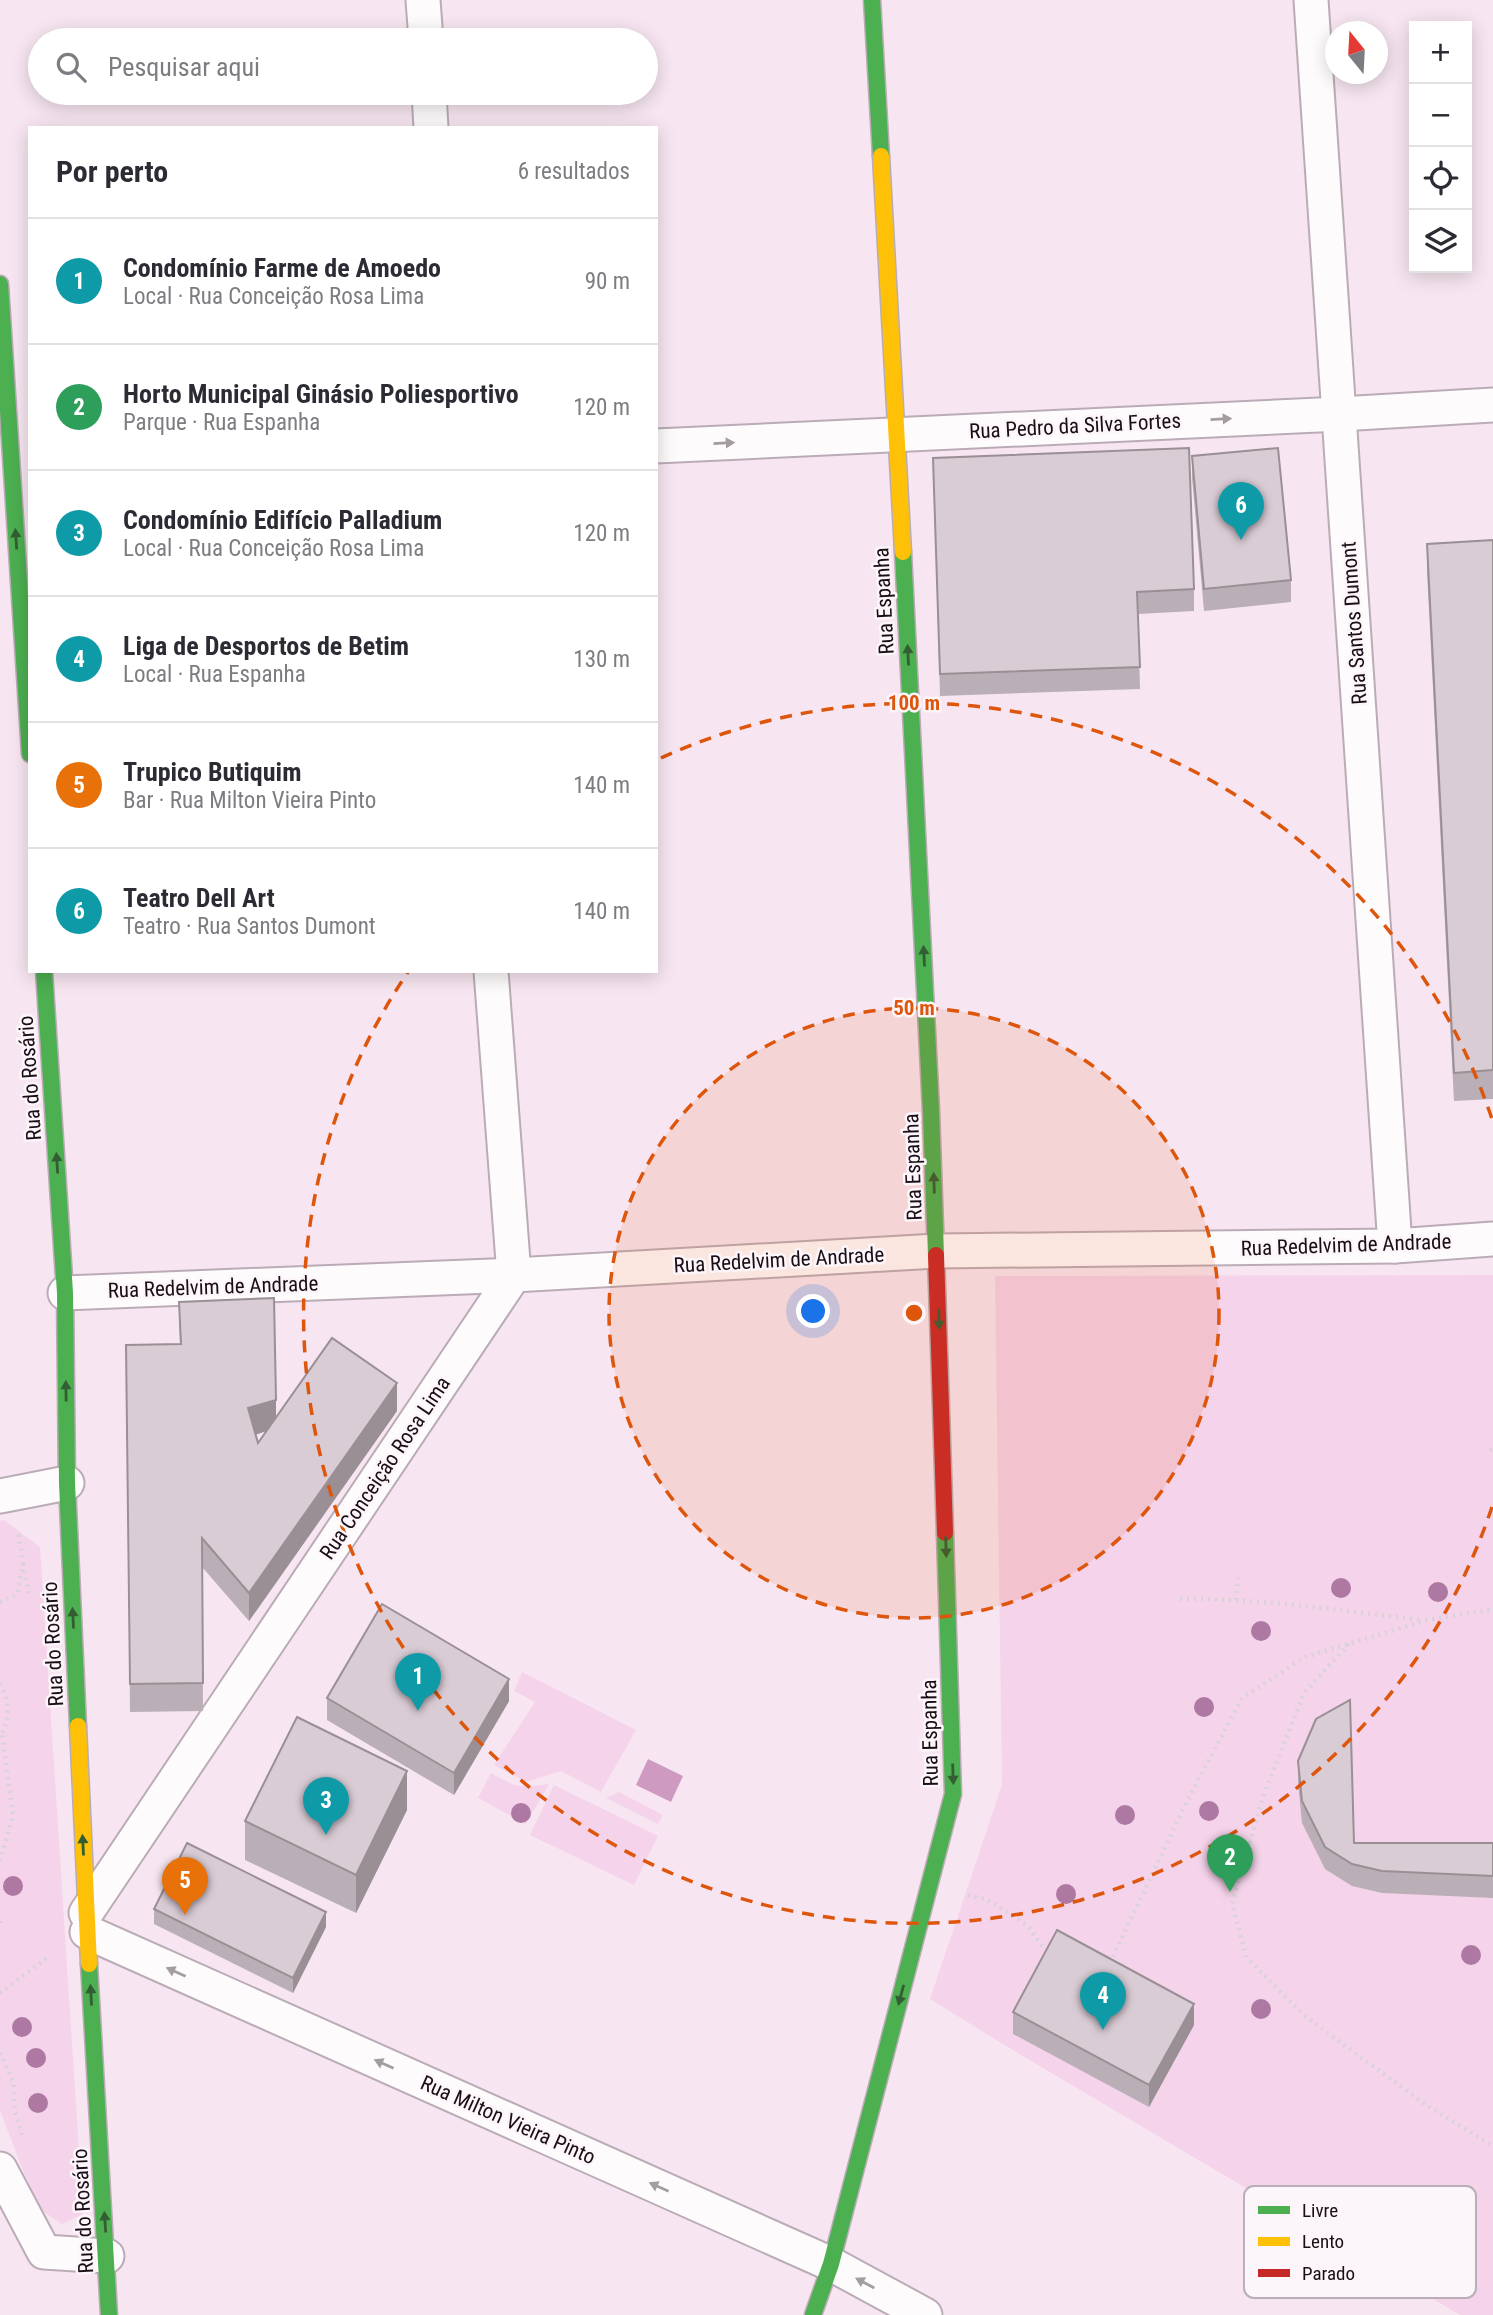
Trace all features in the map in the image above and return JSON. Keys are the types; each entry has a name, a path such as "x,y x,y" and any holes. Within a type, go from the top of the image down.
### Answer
{"street":[{"path":"423,0 425,28"},
{"name":"Rua Espanha","path":"813,2315 831,2264 953,1794 937,1251 897,433 872,0"},
{"name":"Rua Santos Dumont","path":"1311,0 1395,1246"},
{"path":"430,105 431,126"},
{"path":"0,284 28,720"},
{"name":"Rua Pedro da Silva Fortes","path":"658,446 1493,405"},
{"name":"Rua do Rosário","path":"44,973 65,1293 67,1483 87,1923 109,2315"},
{"path":"491,973 514,1275"},
{"name":"Rua Redelvim de Andrade","path":"65,1293 514,1275 937,1251 1395,1246 1493,1239"},
{"name":"Rua Conceição Rosa Lima","path":"87,1923 514,1275"},
{"path":"6,1495 67,1483"},
{"name":"Rua Milton Vieira Pinto","path":"87,1923 831,2264 925,2315"},
{"path":"0,2169 44,2252 107,2256"}],"path":[{"path":"0,1602 17,1594 23,1564 6,1495"},
{"path":"1236,1600 1238,1578"},
{"path":"1180,1600 1297,1604 1428,1620"},
{"path":"1110,1963 1187,1801 1242,1698 1305,1657 1428,1620 1493,1609"},
{"path":"1349,1644 1304,1693 1264,1794 1232,1904 1247,1958 1306,2017 1426,2105 1493,2146"},
{"path":"0,1684 6,1695 8,1708 7,1721 1,1735 13,1816 0,1861"},
{"path":"930,1885 988,1900 1028,1926 1043,1947"},
{"path":"0,1921 0,1927"},
{"path":"0,1993 54,1952"}],"shaded area":[{"path":"1493,1275 1493,2315 1460,2315 1431,2298 1476,2298 1476,2186 1244,2187 930,1999 1002,1785 995,1276"},
{"path":"4,1520 40,1547 83,2214 62,2224 41,2210 0,2110 0,1521"},
{"path":"522,1672 636,1730 601,1792 561,1771 526,1782 494,1765 535,1702 514,1691"},
{"path":"648,1759 683,1776 671,1802 636,1785"},
{"path":"491,1773 518,1786 549,1784 526,1824 478,1798"},
{"path":"554,1785 658,1836 634,1885 530,1835"},
{"path":"619,1792 663,1815 658,1824 606,1798"}],"building":[{"path":"1189,448 1194,589 1137,592 1140,667 940,674 933,458"},
{"path":"1278,448 1291,580 1204,589 1192,456"},
{"path":"1493,540 1493,1070 1454,1073 1427,544"},
{"path":"274,1298 276,1400 248,1408 258,1443 332,1338 397,1383 249,1593 202,1538 203,1683 130,1684 126,1345 181,1344 179,1302"},
{"path":"382,1604 509,1679 454,1773 327,1698"},
{"path":"1350,1700 1354,1843 1493,1843 1493,1876 1382,1871 1352,1864 1325,1847 1302,1801 1298,1761 1316,1719"},
{"path":"297,1717 407,1771 356,1875 245,1821"},
{"path":"187,1843 326,1912 293,1978 154,1909"},
{"path":"1057,1930 1194,2004 1149,2085 1013,2012"}],"traffic: fast":[{"path":"872,0 881,156"},
{"path":"0,284 28,723"},
{"path":"903,552 936,1255"},
{"path":"44,973 65,1293 67,1483 78,1726"},
{"path":"813,2315 831,2264 953,1794 945,1533"},
{"path":"89,1964 109,2315"}],"traffic: slow":[{"path":"881,156 903,552"},
{"path":"78,1726 89,1964"}],"traffic: jam":[{"path":"936,1255 945,1533"}],"place":[{"name":"Teatro Dell Art","path":"1241,540"},
{"name":"Condomínio Farme de Amoedo","path":"418,1711"},
{"name":"Condomínio Edifício Palladium","path":"326,1835"},
{"name":"Horto Municipal Ginásio Poliesportivo","path":"1230,1892"},
{"name":"Trupico Butiquim","path":"185,1915"},
{"name":"Liga de Desportos de Betim","path":"1103,2030"}]}
